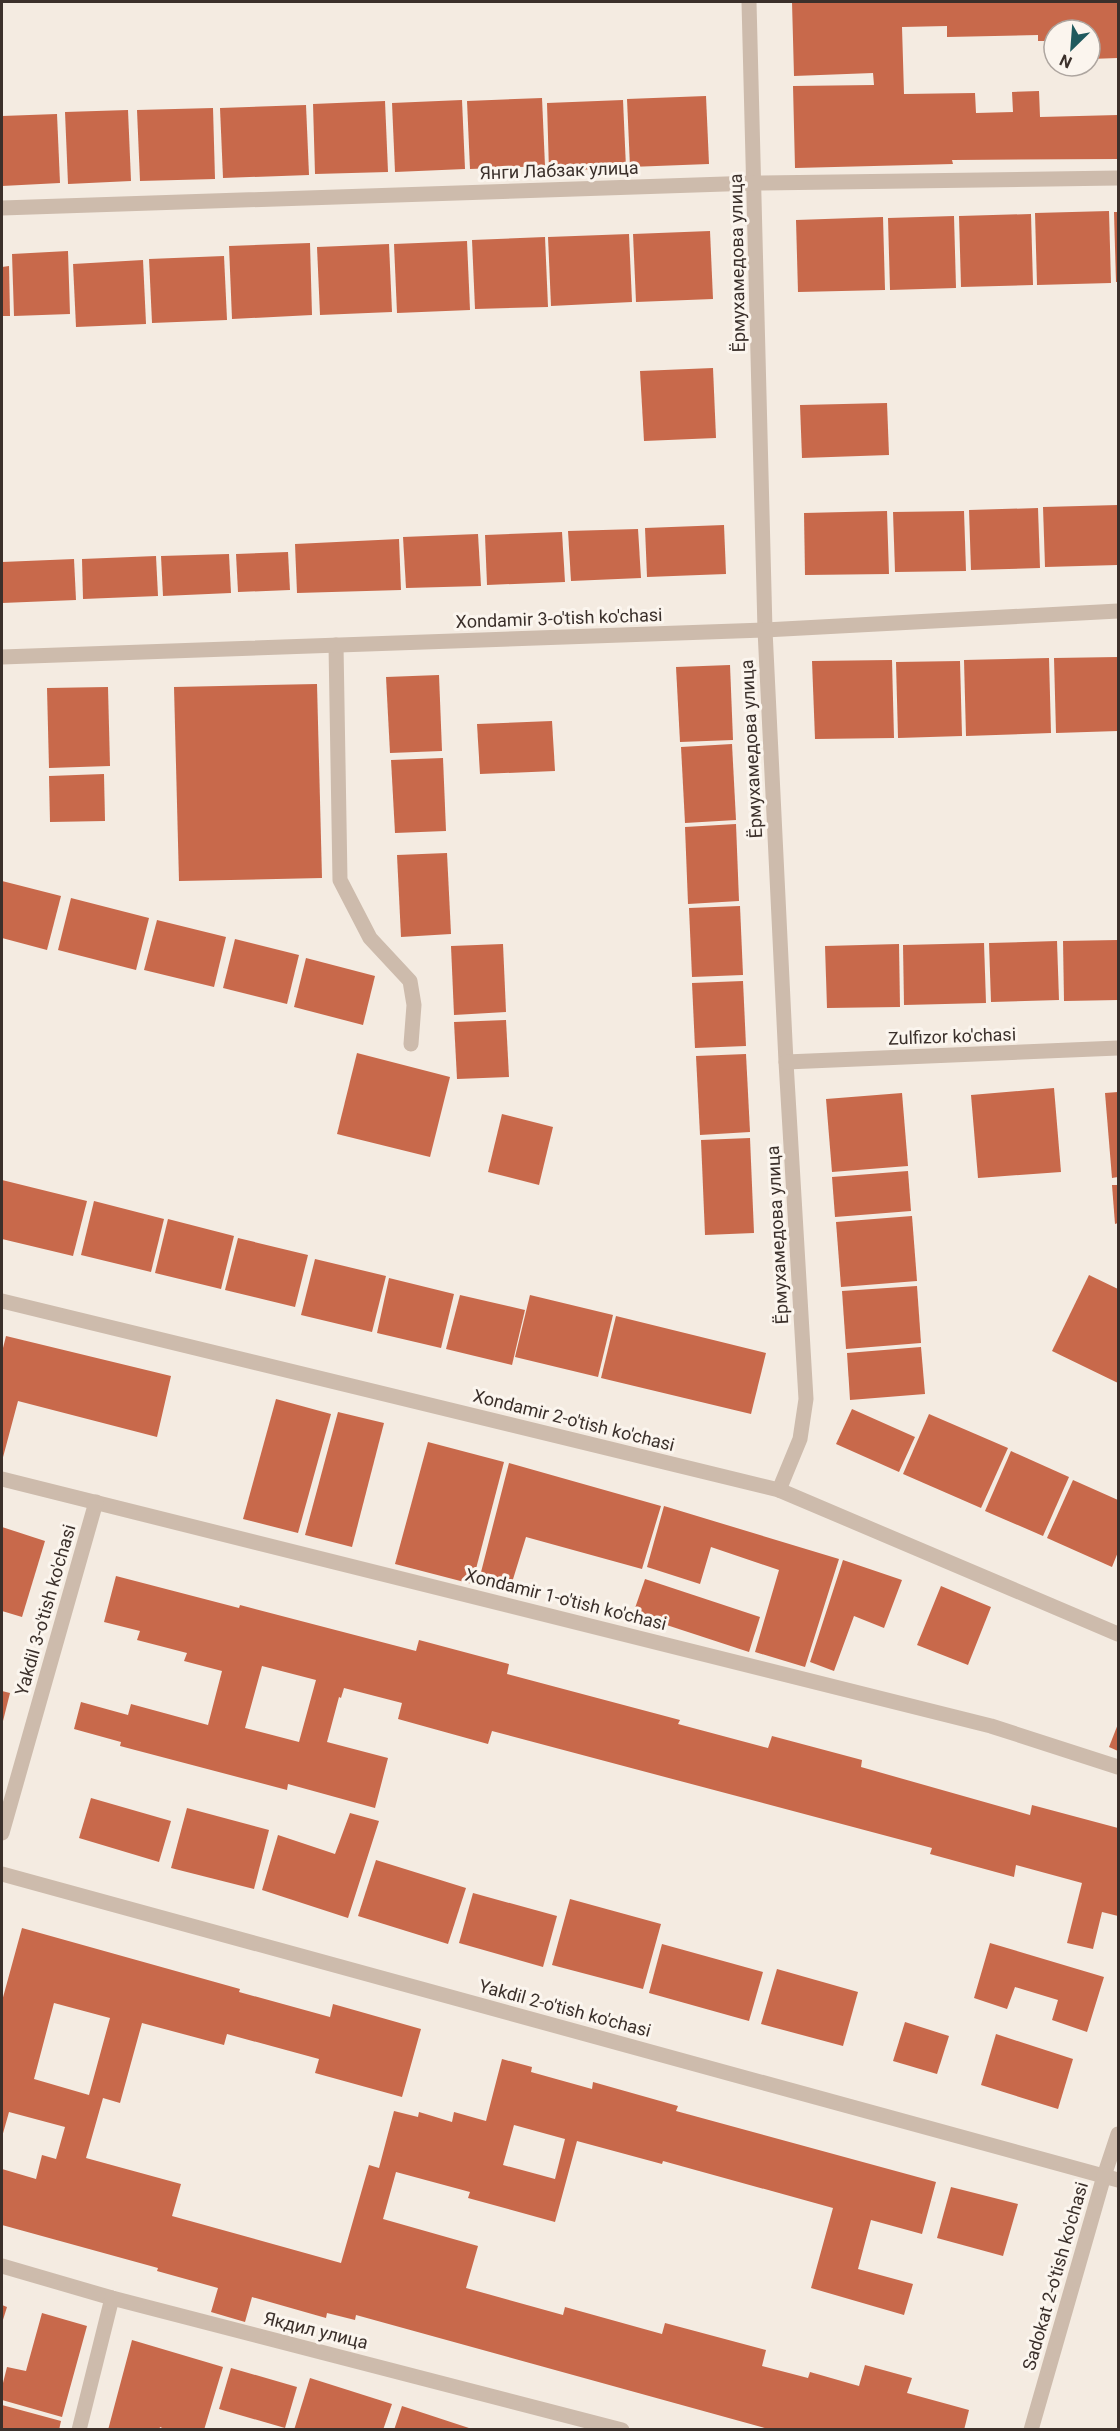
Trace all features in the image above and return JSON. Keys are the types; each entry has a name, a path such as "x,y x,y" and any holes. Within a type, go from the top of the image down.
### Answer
{"street":[{"name":"Ёрмухамедова улица","path":"749,2 765,630 786,1062 806,1399 800,1439 779,1490"},
{"name":"Янги Лабзак улица","path":"2,208 755,183 1119,178"},
{"name":"Xondamir 3-o'tish ko'chasi","path":"2,657 765,630 1119,611"},
{"path":"336,645 340,880 370,938 410,981 414,1005 411,1044"},
{"name":"Zulfizor ko'chasi","path":"786,1062 1119,1048"},
{"name":"Xondamir 2-o'tish ko'chasi","path":"2,1301 779,1490 1119,1634"},
{"name":"Xondamir 1-o'tish ko'chasi","path":"2,1479 992,1726 1119,1767"},
{"name":"Yakdil 3-o'tish ko'chasi","path":"2,1833 96,1502"},
{"name":"Yakdil 2-o'tish ko'chasi","path":"2,1874 1111,2178"},
{"name":"Sadokat 2-o'tish ko'chasi","path":"1031,2430 1111,2178 1119,2133"},
{"name":"Якдил улица","path":"2,2265 112,2298 622,2430"},
{"path":"79,2430 112,2298"}],"building":[{"path":"792,2 1118,2 1118,58 1102,59 1102,18 1042,18 1042,41 1038,41 1038,35 947,37 947,26 902,27 904,94 975,93 976,113 1013,112 1012,92 1039,91 1040,117 1118,115 1118,159 952,160 953,164 795,168 793,86 874,85 873,73 794,76"},
{"path":"706,96 709,164 630,167 627,99"},
{"path":"542,98 545,166 470,169 467,101"},
{"path":"462,100 465,169 395,172 392,103"},
{"path":"623,100 626,168 549,171 547,103"},
{"path":"385,101 388,172 315,174 313,104"},
{"path":"306,105 309,175 223,178 220,108"},
{"path":"213,108 215,179 140,181 137,110"},
{"path":"128,110 131,181 68,184 65,112"},
{"path":"57,114 60,183 2,186 2,116"},
{"path":"1109,211 1111,283 1037,285 1035,213"},
{"path":"1114,212 1118,212 1118,282 1116,282"},
{"path":"1031,214 1033,285 961,287 959,216"},
{"path":"954,216 956,288 890,290 888,218"},
{"path":"883,217 885,290 798,292 796,220"},
{"path":"710,231 713,299 636,302 633,234"},
{"path":"629,234 632,302 551,306 548,237"},
{"path":"545,237 548,307 475,309 472,240"},
{"path":"467,241 470,310 397,313 394,244"},
{"path":"310,243 312,315 232,319 229,246"},
{"path":"389,244 392,312 320,315 317,247"},
{"path":"68,251 70,314 14,316 12,254"},
{"path":"224,256 227,320 152,323 149,259"},
{"path":"143,260 146,324 76,327 73,264"},
{"path":"9,266 10,316 2,316 2,267"},
{"path":"713,368 716,438 644,441 640,371"},
{"path":"887,403 889,455 802,458 800,405"},
{"path":"1118,505 1118,565 1045,567 1043,507"},
{"path":"1038,508 1040,568 971,570 969,510"},
{"path":"887,511 889,574 805,575 804,513"},
{"path":"964,511 966,571 895,572 893,512"},
{"path":"724,525 726,574 647,577 645,528"},
{"path":"638,529 641,578 571,581 568,531"},
{"path":"562,532 565,582 487,585 485,535"},
{"path":"478,534 481,586 406,588 403,537"},
{"path":"399,539 401,590 297,593 295,544"},
{"path":"288,552 290,590 238,592 236,554"},
{"path":"229,554 231,593 163,596 161,556"},
{"path":"156,556 158,596 83,599 82,559"},
{"path":"74,559 76,600 2,603 2,562"},
{"path":"1118,657 1118,731 1056,733 1054,658"},
{"path":"1049,658 1051,733 966,736 964,660"},
{"path":"892,660 894,738 815,739 812,661"},
{"path":"960,661 962,736 898,738 896,662"},
{"path":"730,665 733,740 680,742 676,667"},
{"path":"439,675 442,751 390,753 386,677"},
{"path":"317,684 322,878 179,881 174,687"},
{"path":"108,687 110,766 49,768 47,688"},
{"path":"552,721 555,771 480,774 477,724"},
{"path":"732,744 736,820 685,823 681,747"},
{"path":"443,758 446,831 395,833 391,760"},
{"path":"104,774 105,821 50,822 49,776"},
{"path":"736,824 739,901 688,904 685,827"},
{"path":"447,853 451,934 401,937 397,855"},
{"path":"2,881 61,896 47,950 2,938"},
{"path":"71,898 149,918 136,970 58,950"},
{"path":"740,906 743,975 692,977 689,908"},
{"path":"157,920 226,937 214,987 144,970"},
{"path":"235,939 299,955 287,1004 223,988"},
{"path":"1118,940 1118,1000 1064,1001 1063,941"},
{"path":"1057,941 1059,1000 991,1002 989,943"},
{"path":"984,943 986,1003 904,1005 903,945"},
{"path":"503,944 506,1012 454,1015 451,946"},
{"path":"899,944 900,1007 827,1008 825,946"},
{"path":"306,958 375,976 363,1025 294,1007"},
{"path":"743,981 746,1046 695,1048 692,983"},
{"path":"506,1020 509,1077 457,1079 454,1022"},
{"path":"357,1053 450,1077 430,1157 337,1134"},
{"path":"746,1054 750,1132 700,1135 696,1056"},
{"path":"1054,1088 1061,1172 978,1178 971,1095"},
{"path":"1118,1092 1118,1177 1112,1178 1105,1093"},
{"path":"902,1093 908,1166 832,1172 826,1099"},
{"path":"502,1114 553,1127 539,1185 488,1172"},
{"path":"750,1138 754,1233 705,1235 701,1140"},
{"path":"908,1171 911,1211 835,1217 832,1177"},
{"path":"2,1180 87,1201 73,1256 2,1239"},
{"path":"1112,1185 1118,1185 1118,1223 1115,1224"},
{"path":"94,1201 164,1219 151,1272 81,1255"},
{"path":"912,1216 917,1281 841,1287 836,1222"},
{"path":"168,1219 234,1236 221,1289 155,1273"},
{"path":"238,1238 308,1255 295,1307 225,1290"},
{"path":"315,1259 386,1276 372,1332 301,1315"},
{"path":"1089,1275 1118,1289 1118,1383 1052,1351"},
{"path":"389,1278 454,1294 441,1348 377,1333"},
{"path":"917,1286 921,1343 846,1349 842,1291"},
{"path":"460,1295 525,1310 512,1365 446,1349"},
{"path":"530,1295 613,1315 598,1377 515,1357"},
{"path":"616,1316 766,1353 751,1414 601,1378"},
{"path":"6,1336 171,1376 157,1437 18,1401 2,1461 2,1352"},
{"path":"921,1347 925,1394 850,1400 847,1353"},
{"path":"276,1399 331,1414 298,1533 243,1519"},
{"path":"852,1409 915,1437 899,1472 836,1444"},
{"path":"338,1412 384,1423 352,1547 305,1535"},
{"path":"929,1414 1008,1448 981,1508 903,1474"},
{"path":"428,1442 504,1462 472,1584 395,1564"},
{"path":"1011,1451 1069,1477 1043,1536 985,1511"},
{"path":"509,1463 661,1506 642,1569 526,1537 510,1589 479,1580"},
{"path":"1073,1480 1118,1500 1118,1552 1112,1567 1047,1538"},
{"path":"664,1506 839,1559 805,1667 755,1652 779,1570 711,1547 700,1584 647,1567"},
{"path":"2,1527 45,1541 22,1617 2,1611"},
{"path":"843,1560 902,1580 884,1628 854,1616 834,1671 810,1662"},
{"path":"116,1576 239,1608 240,1605 416,1651 419,1640 509,1664 507,1674 680,1720 678,1724 768,1748 772,1736 862,1760 861,1767 1030,1815 1032,1805 1118,1828 1118,1916 1102,1912 1093,1949 1067,1943 1082,1883 1016,1865 1014,1877 930,1854 932,1848 492,1731 488,1744 398,1719 402,1703 344,1688 341,1698 339,1697 327,1742 388,1758 375,1808 288,1784 287,1790 120,1746 121,1742 74,1729 81,1702 128,1715 131,1704 208,1725 222,1671 184,1661 187,1653 137,1640 140,1631 104,1622","holes":["262,1666 316,1680 299,1742 245,1728"]},
{"path":"645,1579 760,1617 749,1652 633,1614"},
{"path":"941,1586 991,1607 968,1665 917,1645"},
{"path":"2,1691 10,1693 2,1725"},
{"path":"1118,1724 1118,1751 1109,1747"},
{"path":"91,1798 171,1821 159,1862 79,1838"},
{"path":"187,1808 269,1830 254,1889 171,1868"},
{"path":"350,1813 379,1821 348,1918 262,1890 278,1835 335,1854"},
{"path":"376,1860 466,1888 448,1944 358,1916"},
{"path":"473,1893 557,1916 543,1967 459,1943"},
{"path":"570,1899 661,1924 643,1989 552,1965"},
{"path":"22,1928 240,1989 239,1992 330,2017 333,2004 421,2029 402,2097 315,2073 319,2059 227,2034 224,2045 142,2023 120,2103 103,2098 86,2158 181,2184 172,2216 341,2263 369,2165 379,2168 394,2111 418,2117 419,2112 452,2122 454,2112 486,2121 502,2059 532,2067 531,2072 592,2089 593,2082 678,2106 676,2111 936,2182 922,2234 871,2220 858,2269 913,2284 904,2315 811,2288 833,2208 663,2161 662,2164 577,2141 555,2222 468,2198 470,2192 396,2172 383,2219 478,2246 466,2288 563,2315 565,2307 662,2334 665,2323 766,2350 762,2366 808,2378 810,2372 859,2386 865,2365 912,2378 907,2393 969,2410 964,2430 772,2430 356,2315 355,2320 327,2313 326,2318 252,2297 245,2322 211,2312 218,2288 157,2271 158,2268 2,2225 2,2169 36,2179 42,2155 56,2159 65,2127 9,2112 2,2137 2,2001","holes":["54,2003 110,2018 89,2095 34,2079","514,2125 565,2139 555,2179 503,2165"]},
{"path":"990,1943 1104,1977 1087,2032 1052,2020 1058,2000 1015,1987 1007,2009 974,1998"},
{"path":"662,1944 763,1972 749,2021 649,1993"},
{"path":"777,1969 858,1992 843,2046 761,2024"},
{"path":"905,2022 949,2036 937,2074 893,2061"},
{"path":"996,2034 1073,2059 1058,2109 981,2085"},
{"path":"951,2187 1018,2204 1003,2256 937,2238"},
{"path":"2,2305 7,2307 2,2323"},
{"path":"42,2313 87,2326 62,2417 2,2400 2,2387 7,2367 26,2371"},
{"path":"132,2340 223,2367 204,2430 167,2430 160,2427 159,2430 108,2430"},
{"path":"231,2368 297,2387 285,2428 219,2409"},
{"path":"310,2378 392,2404 383,2430 294,2430"},
{"path":"2,2405 61,2421 59,2430 2,2430"},
{"path":"402,2406 472,2429 472,2430 394,2430"}]}
